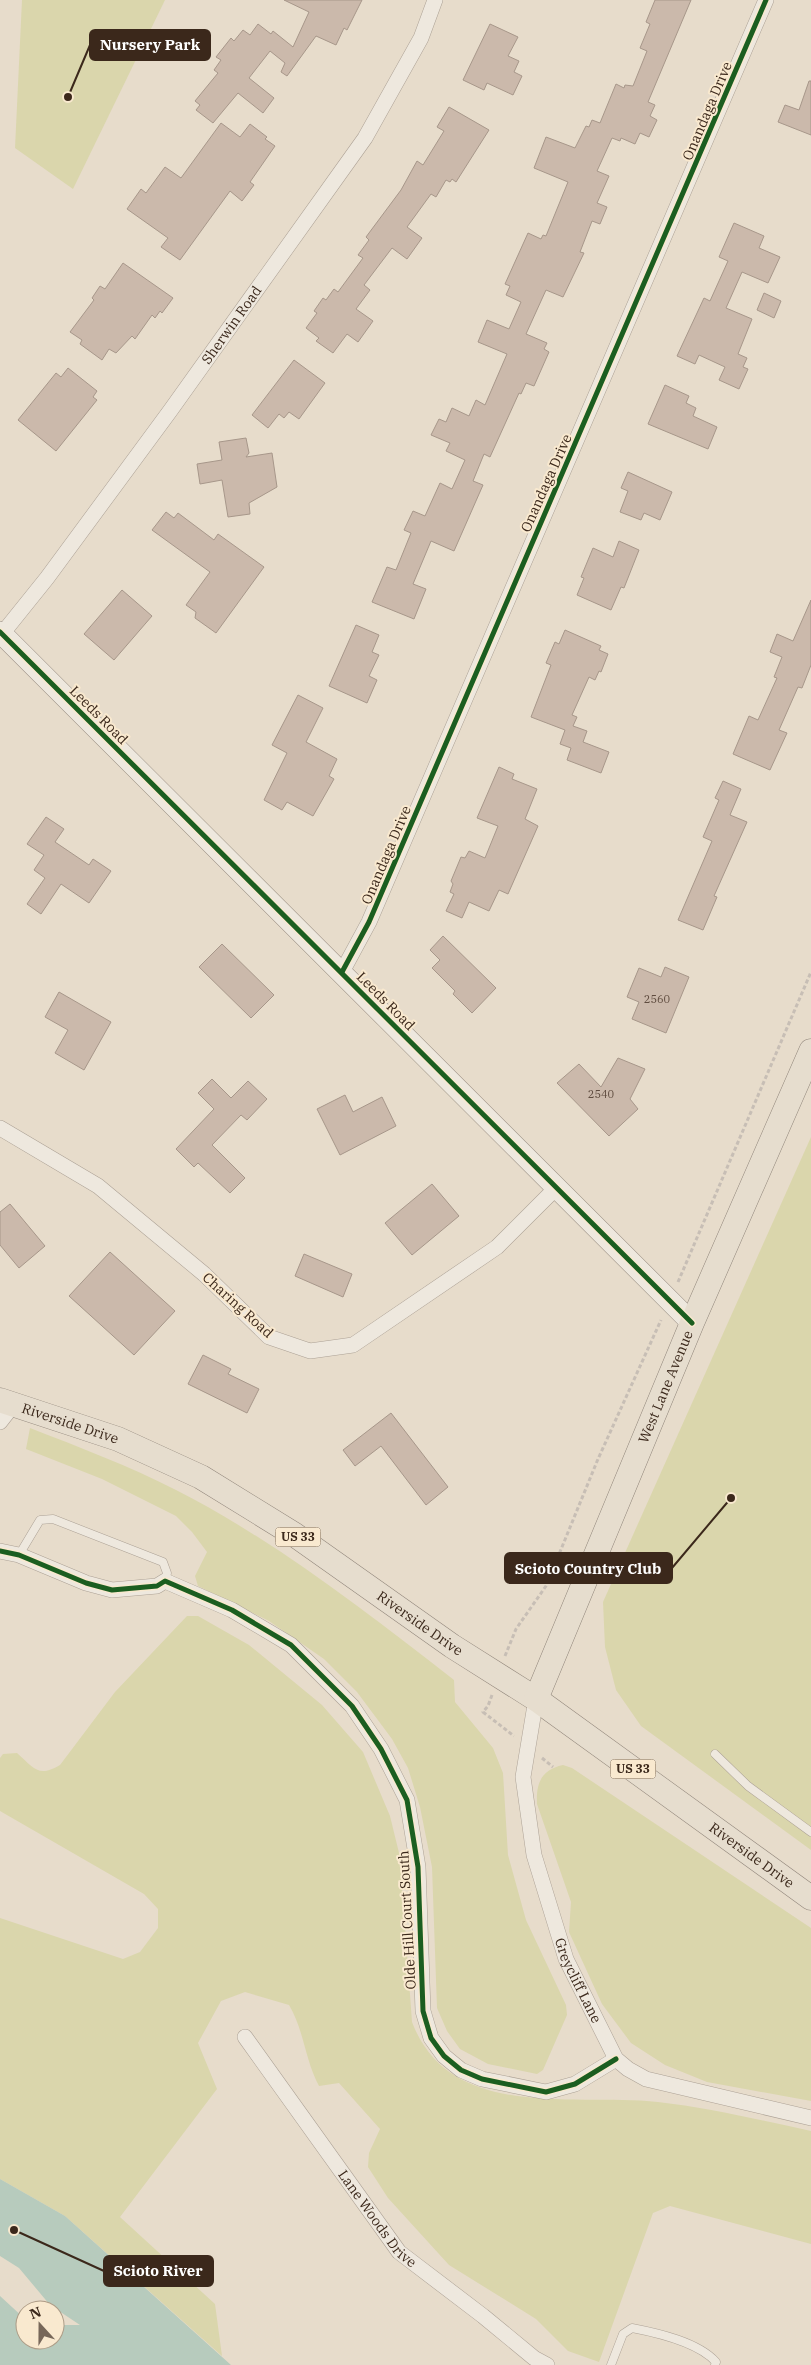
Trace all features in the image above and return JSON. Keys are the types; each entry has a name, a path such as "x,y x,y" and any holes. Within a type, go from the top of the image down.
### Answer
{"main road":[{"name":"West Lane Avenue","path":"536,1698 692,1323 811,1050"},
{"name":"Riverside Drive","path":"5,1409 118,1439 201,1477 295,1535 452,1646 536,1698 811,1898"}],"street":[{"name":"Sherwin Road","path":"1,633 47,578 170,411 365,138 421,38 435,0"},
{"name":"Onandaga Drive","path":"342,972 377,904 766,0"},
{"name":"Leeds Road","path":"1,633 692,1323"},
{"name":"Charing Road","path":"0,1128 98,1186 204,1274 269,1337 310,1351 353,1345 497,1248 556,1188"},
{"path":"0,1551 19,1555 86,1583 112,1590 157,1586 165,1581"},
{"name":"Olde Hill Court South","path":"165,1581 232,1610 291,1645 352,1706 381,1749 407,1800 418,1867 423,2011 431,2038 444,2056 461,2070 482,2080 546,2092 575,2084 616,2059"},
{"name":"Greycliff Lane","path":"536,1698 523,1777 534,1855 545,1896 566,1959 616,2059 628,2069 646,2078 811,2118"},
{"name":"Lane Woods Drive","path":"245,2037 399,2252 483,2316 534,2358 548,2365"}],"lane":[{"path":"19,1555 40,1520 54,1519 163,1562 168,1573 165,1581"},
{"path":"715,1754 748,1786 811,1832"},
{"path":"611,2365 623,2334 632,2328 659,2333 709,2354 716,2362 715,2365"}],"path":[{"path":"553,1767 483,1712 488,1706 516,1629 546,1586 598,1458 670,1301 811,972"}],"shaded area":[{"path":"22,0 165,0 73,189 15,148"},
{"path":"811,1137 811,1850 641,1726 616,1690 605,1647 603,1602"},
{"path":"30,1428 140,1473 213,1510 320,1579 454,1680 455,1702 493,1748 503,1773 508,1855 526,1920 566,2005 567,2015 543,2070 537,2074 488,2064 460,2049 447,2031 437,2008 432,1867 420,1807 408,1768 392,1739 357,1692 324,1659 269,1621 198,1586 195,1576 207,1552 192,1532 176,1516 102,1479 26,1449"},
{"path":"187,1616 198,1616 249,1645 322,1705 363,1752 390,1816 400,1857 412,2022 430,2054 455,2075 484,2089 518,2096 658,2102 716,2111 811,2131 811,2244 670,2206 653,2213 599,2362 568,2351 536,2319 449,2265 388,2198 368,2167 369,2153 380,2129 339,2083 319,2086 289,2005 245,1992 221,2001 198,2043 217,2089 120,2217 215,2304 222,2356 65,2216 0,2179 0,1918 123,1959 140,1952 158,1928 158,1909 144,1894 0,1811 0,1758 3,1754 17,1753 32,1767 41,1771 53,1769 60,1765 115,1692"},
{"path":"563,1765 572,1768 811,1928 811,2101 707,2082 665,2065 631,2043 602,2004 569,1932 571,1902 537,1804 541,1779 550,1770"},
{"path":"0,2179 65,2216 231,2365 0,2365 0,2296 15,2310 15,2350 65,2350 65,2325 80,2325 65,2315 65,2300 46,2300 19,2268 0,2256"}],"building":[{"path":"284,0 362,0 347,30 344,28 336,45 316,36 287,76 281,72 285,63 270,51 249,78 274,98 263,113 238,93 213,123 196,110 200,105 195,101 218,73 214,70 221,60 216,57 231,38 234,41 243,30 250,35 258,24 271,34 273,31 293,47 309,12"},
{"path":"655,0 691,0 648,102 655,105 650,116 657,120 649,137 640,133 635,144 621,138 620,141 612,138 597,171 609,176 597,203 607,207 600,224 592,221 580,252 584,253 563,297 546,290 526,334 547,343 544,349 549,352 534,386 526,383 521,394 519,393 490,457 484,454 473,481 483,485 454,551 431,541 413,584 426,589 414,619 372,602 387,567 396,570 411,533 404,530 413,511 425,516 440,483 452,489 465,460 446,451 450,443 431,435 439,419 446,422 452,408 469,416 476,400 485,405 507,354 478,342 487,320 509,329 521,302 506,295 510,286 505,284 528,233 541,239 543,235 546,236 568,182 534,168 546,137 575,148 586,126 589,127 592,120 600,123 616,84 624,88 625,85 633,86 647,51 640,48 650,24 646,22"},
{"path":"490,24 518,37 508,56 519,61 514,72 522,76 513,95 487,83 484,90 463,80"},
{"path":"809,81 811,81 811,135 778,122 785,105 799,110"},
{"path":"449,107 489,130 456,182 452,179 450,182 446,180 436,197 431,194 407,227 422,238 407,259 392,248 364,285 370,290 356,309 373,321 358,342 347,334 333,353 316,341 319,338 306,328 317,313 314,311 323,298 326,300 334,289 338,292 363,258 358,255 369,240 366,237 401,190 417,161 423,165 444,131 437,127"},
{"path":"221,123 240,137 250,124 275,146 250,182 254,185 242,201 230,191 180,260 161,247 168,238 127,209 141,189 146,193 165,167 181,178"},
{"path":"734,223 764,236 759,248 780,257 768,283 742,272 726,308 752,319 738,354 747,358 743,367 748,369 739,389 719,380 725,367 699,355 695,364 677,356 704,298 710,301 728,261 719,257"},
{"path":"123,263 173,298 162,313 160,311 155,318 152,315 135,339 132,336 116,353 109,349 102,360 80,344 82,340 70,332 94,300 92,298 100,286 105,289"},
{"path":"764,293 781,301 774,318 757,310"},
{"path":"294,360 325,383 299,419 289,412 284,418 279,414 268,428 252,415"},
{"path":"68,368 97,391 93,397 97,400 56,451 18,420 56,373 61,377"},
{"path":"665,385 689,396 686,403 696,408 693,416 717,427 708,449 648,424"},
{"path":"246,438 249,453 246,457 272,453 277,487 249,503 250,514 228,517 222,480 200,484 197,464 222,460 219,442"},
{"path":"628,472 672,492 660,520 644,513 641,520 620,512 628,491 621,488"},
{"path":"166,512 174,518 178,513 214,540 218,534 264,567 216,633 195,618 196,612 186,605 210,572 152,530"},
{"path":"619,541 639,550 624,588 621,587 611,610 577,595 584,578 581,577 593,548 613,557"},
{"path":"122,590 152,616 114,660 84,634"},
{"path":"811,600 811,665 802,688 798,687 779,730 787,733 770,770 733,754 749,716 758,720 777,678 774,677 782,657 770,652 777,634 793,641"},
{"path":"356,625 379,635 372,652 379,655 369,676 377,680 367,703 329,686"},
{"path":"565,630 601,646 599,650 608,654 601,672 599,671 595,680 589,677 572,715 577,717 573,726 587,731 583,742 609,752 601,773 567,760 571,748 560,744 565,730 531,717 551,665 546,663 555,642 559,644"},
{"path":"298,695 323,708 306,742 337,759 329,776 334,779 313,816 287,802 282,810 264,800 287,753 272,745"},
{"path":"499,767 514,774 512,779 537,789 525,819 538,826 508,894 499,890 489,911 469,902 462,918 446,911 454,894 450,892 453,884 451,881 461,857 465,858 469,851 485,858 498,826 477,818"},
{"path":"723,781 741,789 730,815 747,822 714,896 717,897 703,930 678,920 712,841 703,837 719,800 715,798"},
{"path":"46,817 64,829 55,842 89,865 93,859 111,871 89,903 61,884 41,914 27,904 45,878 34,870 44,855 27,844"},
{"path":"443,936 496,988 472,1013 453,994 455,991 432,968 440,960 430,950"},
{"path":"222,944 274,995 251,1018 199,967"},
{"path":"665,967 689,977 666,1033 632,1019 639,1002 627,997 639,968 661,977"},
{"path":"59,992 111,1022 84,1070 55,1053 68,1030 45,1017"},
{"path":"618,1058 645,1069 630,1099 638,1109 609,1136 557,1083 579,1064 601,1087"},
{"path":"212,1079 231,1098 248,1081 267,1099 247,1120 241,1115 212,1145 245,1178 230,1193 198,1163 194,1167 176,1149 214,1109 198,1093"},
{"path":"345,1095 353,1112 382,1097 396,1126 340,1155 317,1109"},
{"path":"432,1184 459,1216 412,1255 385,1223"},
{"path":"10,1204 45,1246 19,1268 0,1245 0,1212"},
{"path":"110,1252 175,1311 134,1355 69,1296"},
{"path":"304,1254 352,1274 343,1297 295,1276"},
{"path":"203,1355 231,1369 228,1374 259,1389 247,1413 188,1384"},
{"path":"391,1413 448,1487 426,1505 381,1446 355,1466 343,1450"}],"cycle path":[{"path":"342,972 369,922 766,0"},
{"path":"0,632 692,1323"},
{"path":"0,1551 19,1555 86,1583 112,1590 157,1586 165,1581 232,1610 291,1645 352,1706 381,1749 407,1800 418,1867 423,2011 431,2038 444,2056 461,2070 482,2079 546,2092 575,2084 616,2059"}],"place":[{"name":"Nursery Park","path":"68,97"},
{"name":"Scioto Country Club","path":"731,1498"},
{"name":"Scioto River","path":"14,2230"}]}
